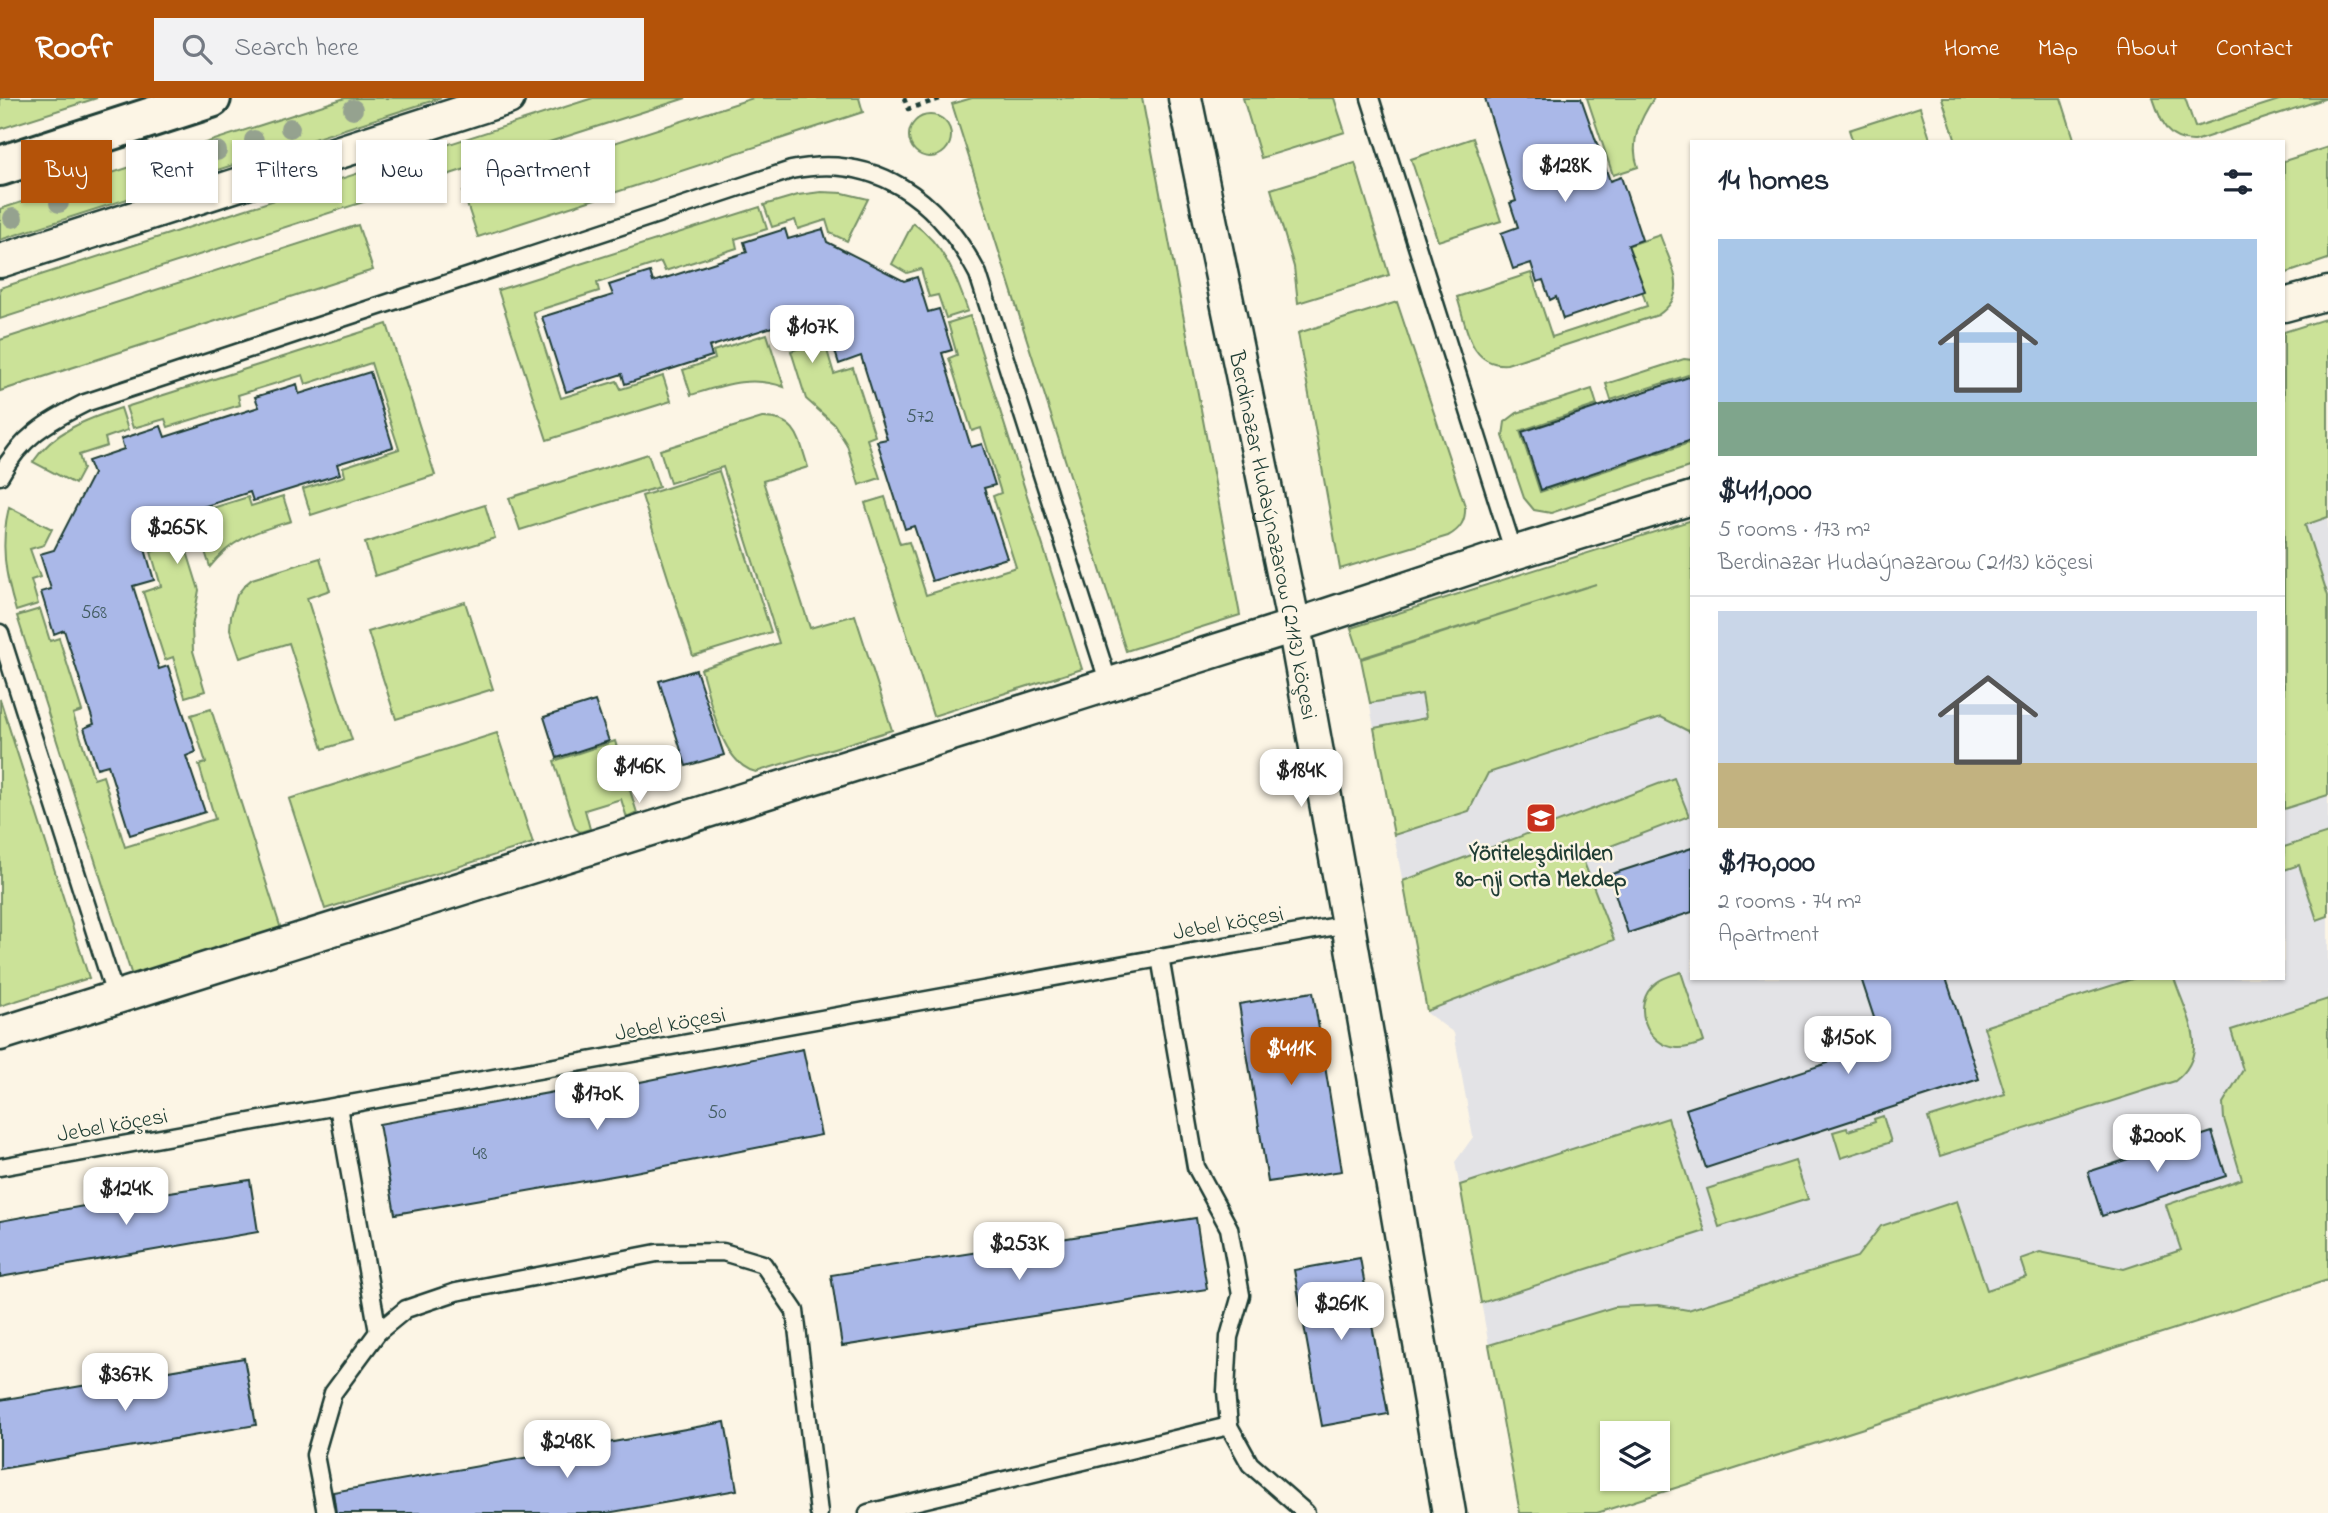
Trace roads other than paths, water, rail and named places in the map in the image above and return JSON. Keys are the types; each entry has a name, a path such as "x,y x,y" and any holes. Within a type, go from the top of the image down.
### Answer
{"main road":[{"path":"0,166 211,98"}],"street":[{"path":"0,261 508,98"},
{"name":"Berdinazar Hudaýnazarow (2113) köçesi","path":"1185,98 1294,626 1449,1513"},
{"path":"2285,305 2328,293"},
{"path":"0,1034 1690,499"}],"lane":[{"path":"1370,98 1514,553"},
{"path":"0,476 8,461 37,429 85,403 790,170 812,165 858,169 881,176 924,201 954,233 978,274 1109,684"},
{"path":"0,633 116,998"},
{"name":"Jebel köçesi","path":"0,1167 1348,924"},
{"path":"1160,957 1196,1167 1229,1228 1241,1295 1229,1337 1226,1391 1229,1426 1250,1464 1306,1513"},
{"path":"338,1106 379,1332"},
{"path":"326,1513 315,1455 333,1393 379,1332 406,1309 456,1292 657,1253 723,1252 763,1264 795,1311 819,1513"},
{"path":"868,1513 1229,1426"}],"place":[{"name":"Ýöriteleşdirilden 80-nji Orta Mekdep","path":"1541,818"}]}
